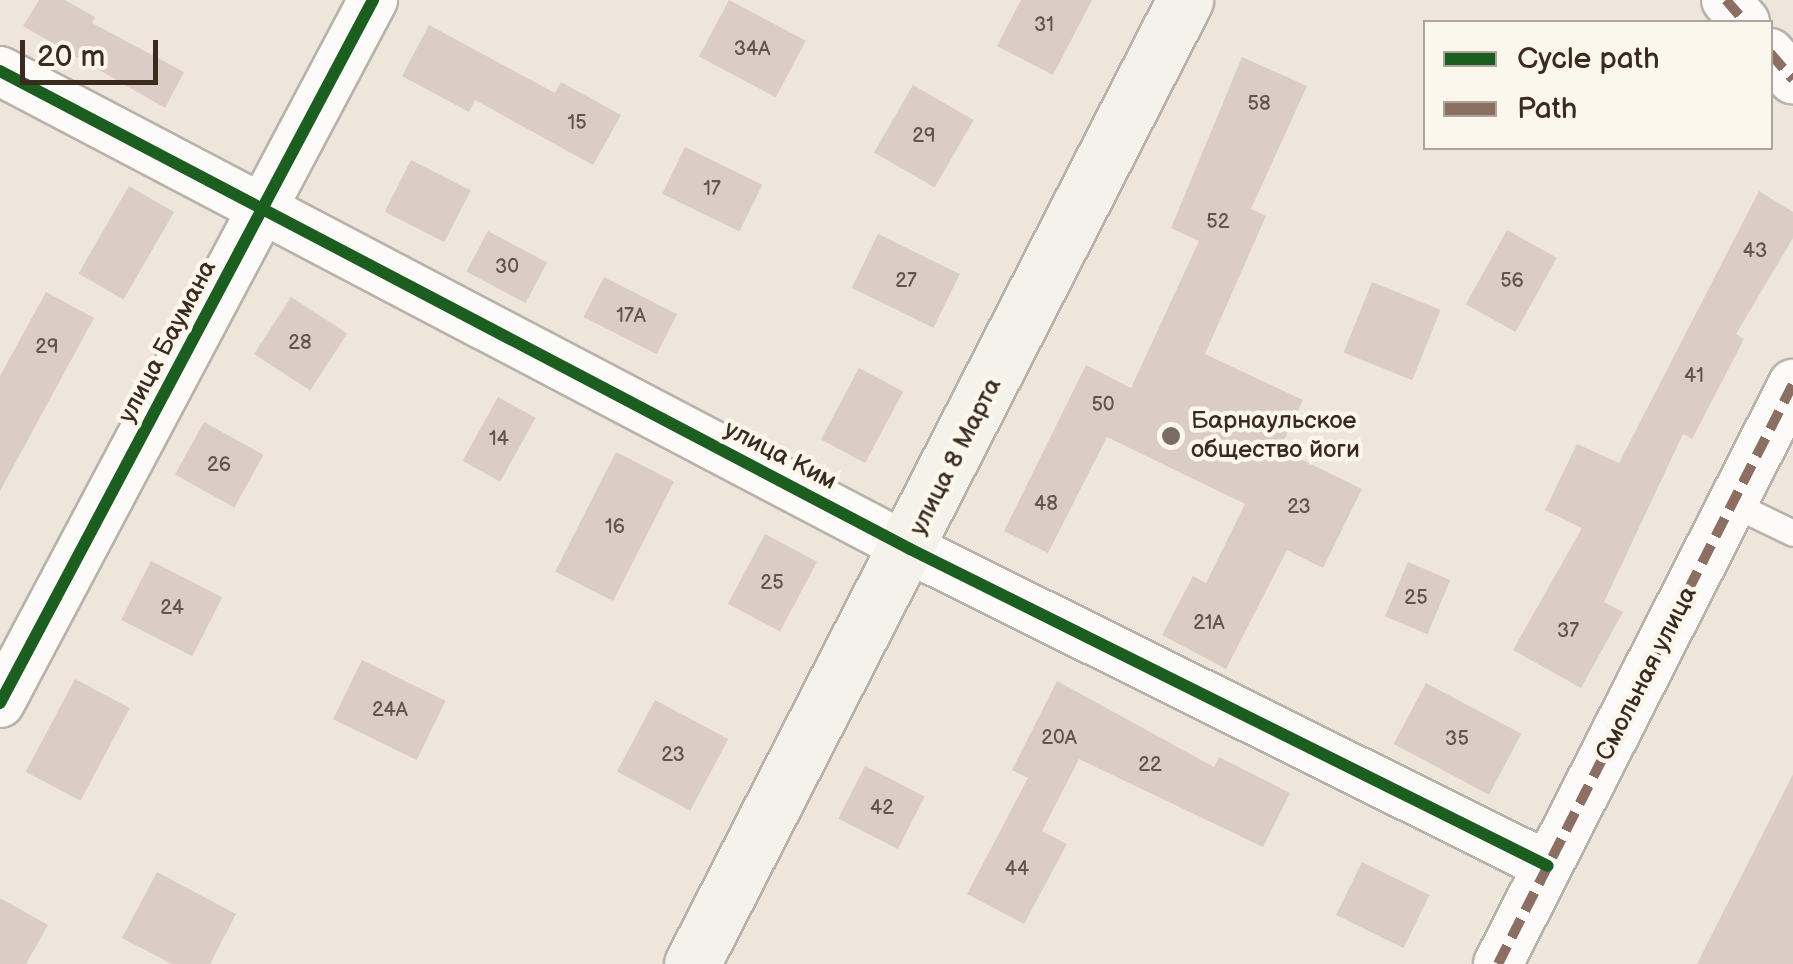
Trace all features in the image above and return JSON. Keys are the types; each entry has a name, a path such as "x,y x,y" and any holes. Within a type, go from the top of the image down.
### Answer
{"main road":[{"name":"улица 8 Марта","path":"692,964 910,549 1185,0"}],"street":[{"name":"улица Баумана","path":"0,703 373,0"},
{"path":"1726,0 1743,20"},
{"path":"1773,56 1793,79"},
{"name":"улица Ким","path":"0,71 262,214 910,549 1548,866"},
{"name":"Смольная улица","path":"1498,964 1793,384"}],"lane":[{"path":"1734,505 1793,533"}],"building":[{"path":"39,0 65,0 95,17 92,23 184,72 165,108 23,26"},
{"path":"729,0 806,41 776,97 699,57"},
{"path":"1021,0 1092,0 1053,75 997,46"},
{"path":"429,25 555,93 561,82 621,115 593,165 475,100 469,112 402,76"},
{"path":"1242,57 1307,86 1251,209 1266,216 1205,354 1303,400 1280,449 1362,489 1323,568 1287,550 1226,669 1162,635 1193,576 1206,583 1245,504 1107,437 1048,553 1004,531 1086,365 1131,388 1199,241 1171,228"},
{"path":"913,85 974,120 935,188 874,153"},
{"path":"685,147 762,185 740,231 662,194"},
{"path":"411,160 471,190 444,242 385,212"},
{"path":"129,186 174,212 124,299 79,273"},
{"path":"1759,191 1793,212 1793,238 1736,334 1744,339 1692,439 1683,434 1604,602 1623,612 1581,688 1513,650 1582,528 1545,510 1577,444 1619,463"},
{"path":"1507,230 1557,258 1516,332 1466,304"},
{"path":"488,231 547,262 526,303 466,272"},
{"path":"878,234 960,274 933,328 852,288"},
{"path":"604,277 677,314 657,354 584,317"},
{"path":"1372,282 1441,310 1412,380 1344,352"},
{"path":"46,292 94,318 0,491 0,376"},
{"path":"291,297 347,333 310,391 254,354"},
{"path":"859,368 903,391 865,463 821,440"},
{"path":"498,397 536,418 500,482 463,461"},
{"path":"204,422 263,455 234,507 175,474"},
{"path":"616,452 674,482 613,601 555,571"},
{"path":"765,534 817,562 780,631 728,604"},
{"path":"151,561 222,597 192,656 121,620"},
{"path":"1408,562 1450,580 1427,634 1385,616"},
{"path":"362,660 446,701 417,760 333,719"},
{"path":"75,679 130,708 80,801 26,772"},
{"path":"1057,681 1214,767 1219,757 1290,793 1263,847 1079,759 1042,831 1067,844 1024,924 967,894 1028,778 1012,770"},
{"path":"1426,683 1521,734 1489,795 1394,744"},
{"path":"655,700 728,739 690,810 617,772"},
{"path":"865,766 925,796 898,849 838,819"},
{"path":"1793,774 1793,964 1697,964"},
{"path":"1362,862 1429,895 1404,948 1336,915"},
{"path":"157,872 236,914 210,964 172,964 122,938"},
{"path":"0,898 48,925 26,964 0,964"}],"marked path":[{"path":"1726,0 1743,20"},
{"path":"1773,56 1793,79"},
{"path":"1498,964 1793,384"}],"cycle path":[{"path":"0,703 373,0"},
{"path":"0,71 910,549 1548,866"}],"place":[{"name":"Барнаульское общество йоги","path":"1171,436"}]}
